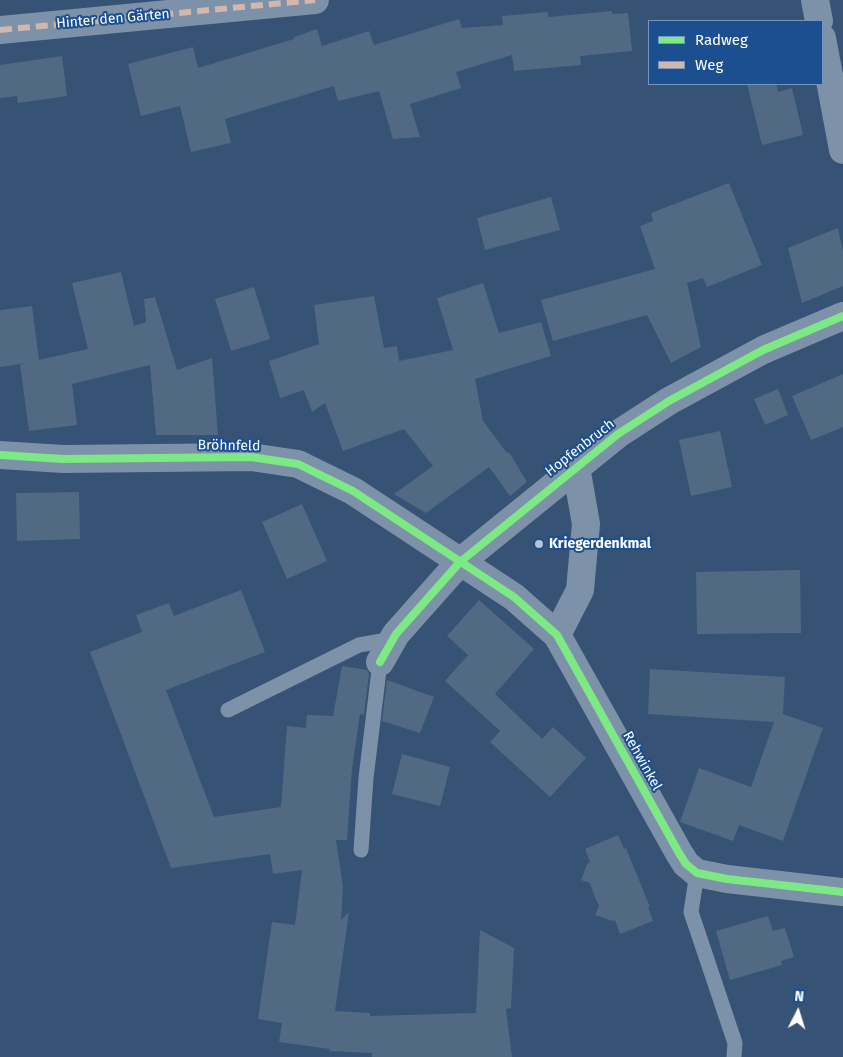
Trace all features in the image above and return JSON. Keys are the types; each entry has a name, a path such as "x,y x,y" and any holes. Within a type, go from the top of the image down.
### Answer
{"street":[{"name":"Hinter den Gärten","path":"0,30 315,0"},
{"path":"814,0 818,20"},
{"path":"823,43 843,150"},
{"name":"Hopfenbruch","path":"386,650 460,562 618,434 669,400 763,350 843,316"},
{"name":"Bröhnfeld","path":"0,455 63,459 251,457 298,464 353,491 460,562"},
{"path":"557,635 580,590 586,524 576,467"},
{"name":"Rehwinkel","path":"460,562 514,597 557,635 679,853 686,864 697,873"},
{"path":"697,873 727,879 843,892"}],"lane":[{"path":"228,710 359,645 386,650 366,778 361,850"},
{"path":"697,873 691,912 734,1050"}],"building":[{"path":"612,11 612,14 628,13 632,51 580,56 581,65 514,71 512,55 456,72 461,88 410,104 420,137 393,139 379,91 338,101 334,86 225,119 231,143 191,152 180,106 141,116 128,64 193,47 198,68 294,39 294,37 317,29 322,46 369,31 374,45 459,19 462,28 503,25 502,16 548,12 548,17"},
{"path":"62,56 67,96 18,103 17,96 0,98 0,65"},
{"path":"747,85 776,85 778,92 792,88 803,135 762,145"},
{"path":"729,183 762,265 707,287 703,278 687,283 701,347 671,363 647,315 553,341 541,300 655,269 640,226 653,221 651,213"},
{"path":"551,197 560,230 485,250 477,218"},
{"path":"838,228 843,252 843,286 802,303 788,248"},
{"path":"121,272 134,326 146,322 144,299 155,297 177,370 212,358 218,435 156,435 150,365 72,384 77,425 29,431 20,365 27,363 0,367 0,310 32,306 39,360 88,349 72,283"},
{"path":"483,283 499,333 541,322 551,356 475,379 483,421 507,453 509,452 527,482 510,496 489,467 426,513 394,494 433,466 404,429 343,451 325,403 312,412 304,390 280,398 269,361 319,344 314,305 374,296 384,348 397,346 399,361 453,350 437,298"},
{"path":"254,287 270,339 231,351 215,299"},
{"path":"843,374 843,427 811,440 792,396"},
{"path":"778,389 788,415 765,425 754,399"},
{"path":"720,431 732,487 691,496 679,440"},
{"path":"79,492 80,539 17,541 16,493"},
{"path":"302,504 327,561 287,579 262,522"},
{"path":"800,570 801,633 697,634 696,572"},
{"path":"241,590 265,652 166,690 214,817 281,807 287,726 306,728 307,715 333,716 342,666 367,670 369,674 364,715 360,714 352,769 347,840 336,840 343,887 341,920 349,912 335,1011 370,1013 370,1016 476,1013 480,930 514,948 511,1008 506,1009 512,1057 372,1057 372,1053 329,1051 330,1049 279,1042 282,1023 258,1019 272,922 295,925 302,870 273,874 270,854 171,868 90,652 142,632 136,615 169,603 174,616"},
{"path":"479,600 534,649 495,694 542,739 553,727 586,758 550,797 490,742 500,731 445,681 468,655 447,636"},
{"path":"650,669 785,677 783,714 823,728 783,841 739,825 733,841 680,822 699,768 751,787 774,722 648,714"},
{"path":"387,680 434,697 420,733 382,721"},
{"path":"402,754 450,767 440,806 392,794"},
{"path":"618,835 624,849 626,848 650,907 648,907 653,921 620,934 615,920 612,921 595,915 599,906 590,883 581,880 587,864 590,862 585,849"},
{"path":"768,916 773,931 785,928 794,957 781,961 782,965 730,980 716,931"}],"marked path":[{"path":"0,30 315,0"}],"cycle path":[{"path":"380,662 396,634 460,562 618,434 669,401 763,350 843,316"},
{"path":"0,455 63,459 251,457 298,464 353,491 514,597 557,635 686,864 697,873 727,879 843,892"}],"place":[{"name":"Kriegerdenkmal","path":"539,544"}]}
